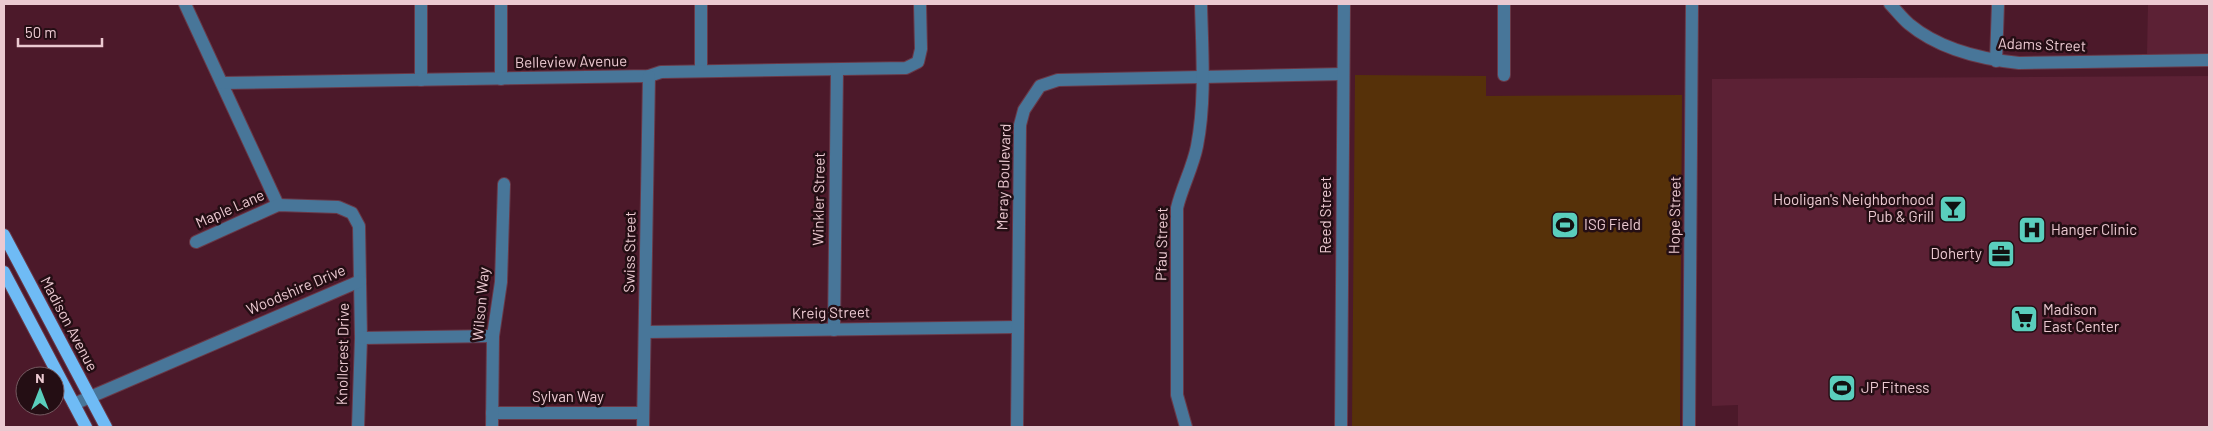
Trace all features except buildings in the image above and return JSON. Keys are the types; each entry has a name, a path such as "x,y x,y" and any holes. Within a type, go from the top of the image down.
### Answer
{"main road":[{"name":"Madison Avenue","path":"4,235 106,427"},
{"path":"4,272 86,427"}],"street":[{"path":"185,4 278,205"},
{"path":"420,80 421,4"},
{"path":"501,4 501,79"},
{"path":"701,4 701,71"},
{"name":"Belleview Avenue","path":"222,82 648,76 661,72 906,68 918,62 921,49 920,4"},
{"name":"Pfau Street","path":"1186,427 1177,395 1177,208 1196,148 1200,124 1202,76 1201,4"},
{"name":"Reed Street","path":"1341,427 1342,74 1344,4"},
{"path":"1504,4 1504,75"},
{"name":"Hope Street","path":"1689,427 1692,4"},
{"name":"Adams Street","path":"1890,4 1909,24 1948,47 1996,61 2209,60"},
{"path":"1996,61 1998,4"},
{"name":"Winkler Street","path":"834,330 837,70"},
{"name":"Meray Boulevard","path":"1017,427 1020,125 1024,110 1040,86 1058,80 1342,74"},
{"name":"Swiss Street","path":"643,427 646,332 648,76"},
{"name":"Wilson Way","path":"492,427 493,336 501,282 504,184"},
{"name":"Maple Lane","path":"196,242 278,205"},
{"name":"Woodshire Drive","path":"74,404 360,281 359,226 352,213 338,207 278,205"},
{"name":"Knollcrest Drive","path":"358,427 361,338 360,281"},
{"name":"Kreig Street","path":"646,332 1018,327"},
{"path":"361,338 493,336"},
{"name":"Sylvan Way","path":"492,413 643,413"}],"shaded area":[{"path":"2148,4 2209,4 2209,53 2147,56"},
{"name":"ISG Field","path":"1355,75 1486,76 1486,96 1682,95 1680,427 1352,427"},
{"path":"2209,76 2209,427 1738,427 1738,405 1712,406 1712,79"}],"place":[{"name":"Hooligan's Neighborhood Pub & Grill","path":"1953,209"},
{"name":"ISG Field","path":"1565,225"},
{"name":"Hanger Clinic","path":"2032,230"},
{"name":"Doherty","path":"2001,254"},
{"name":"Madison East Center","path":"2024,319"},
{"name":"JP Fitness","path":"1842,388"}]}
